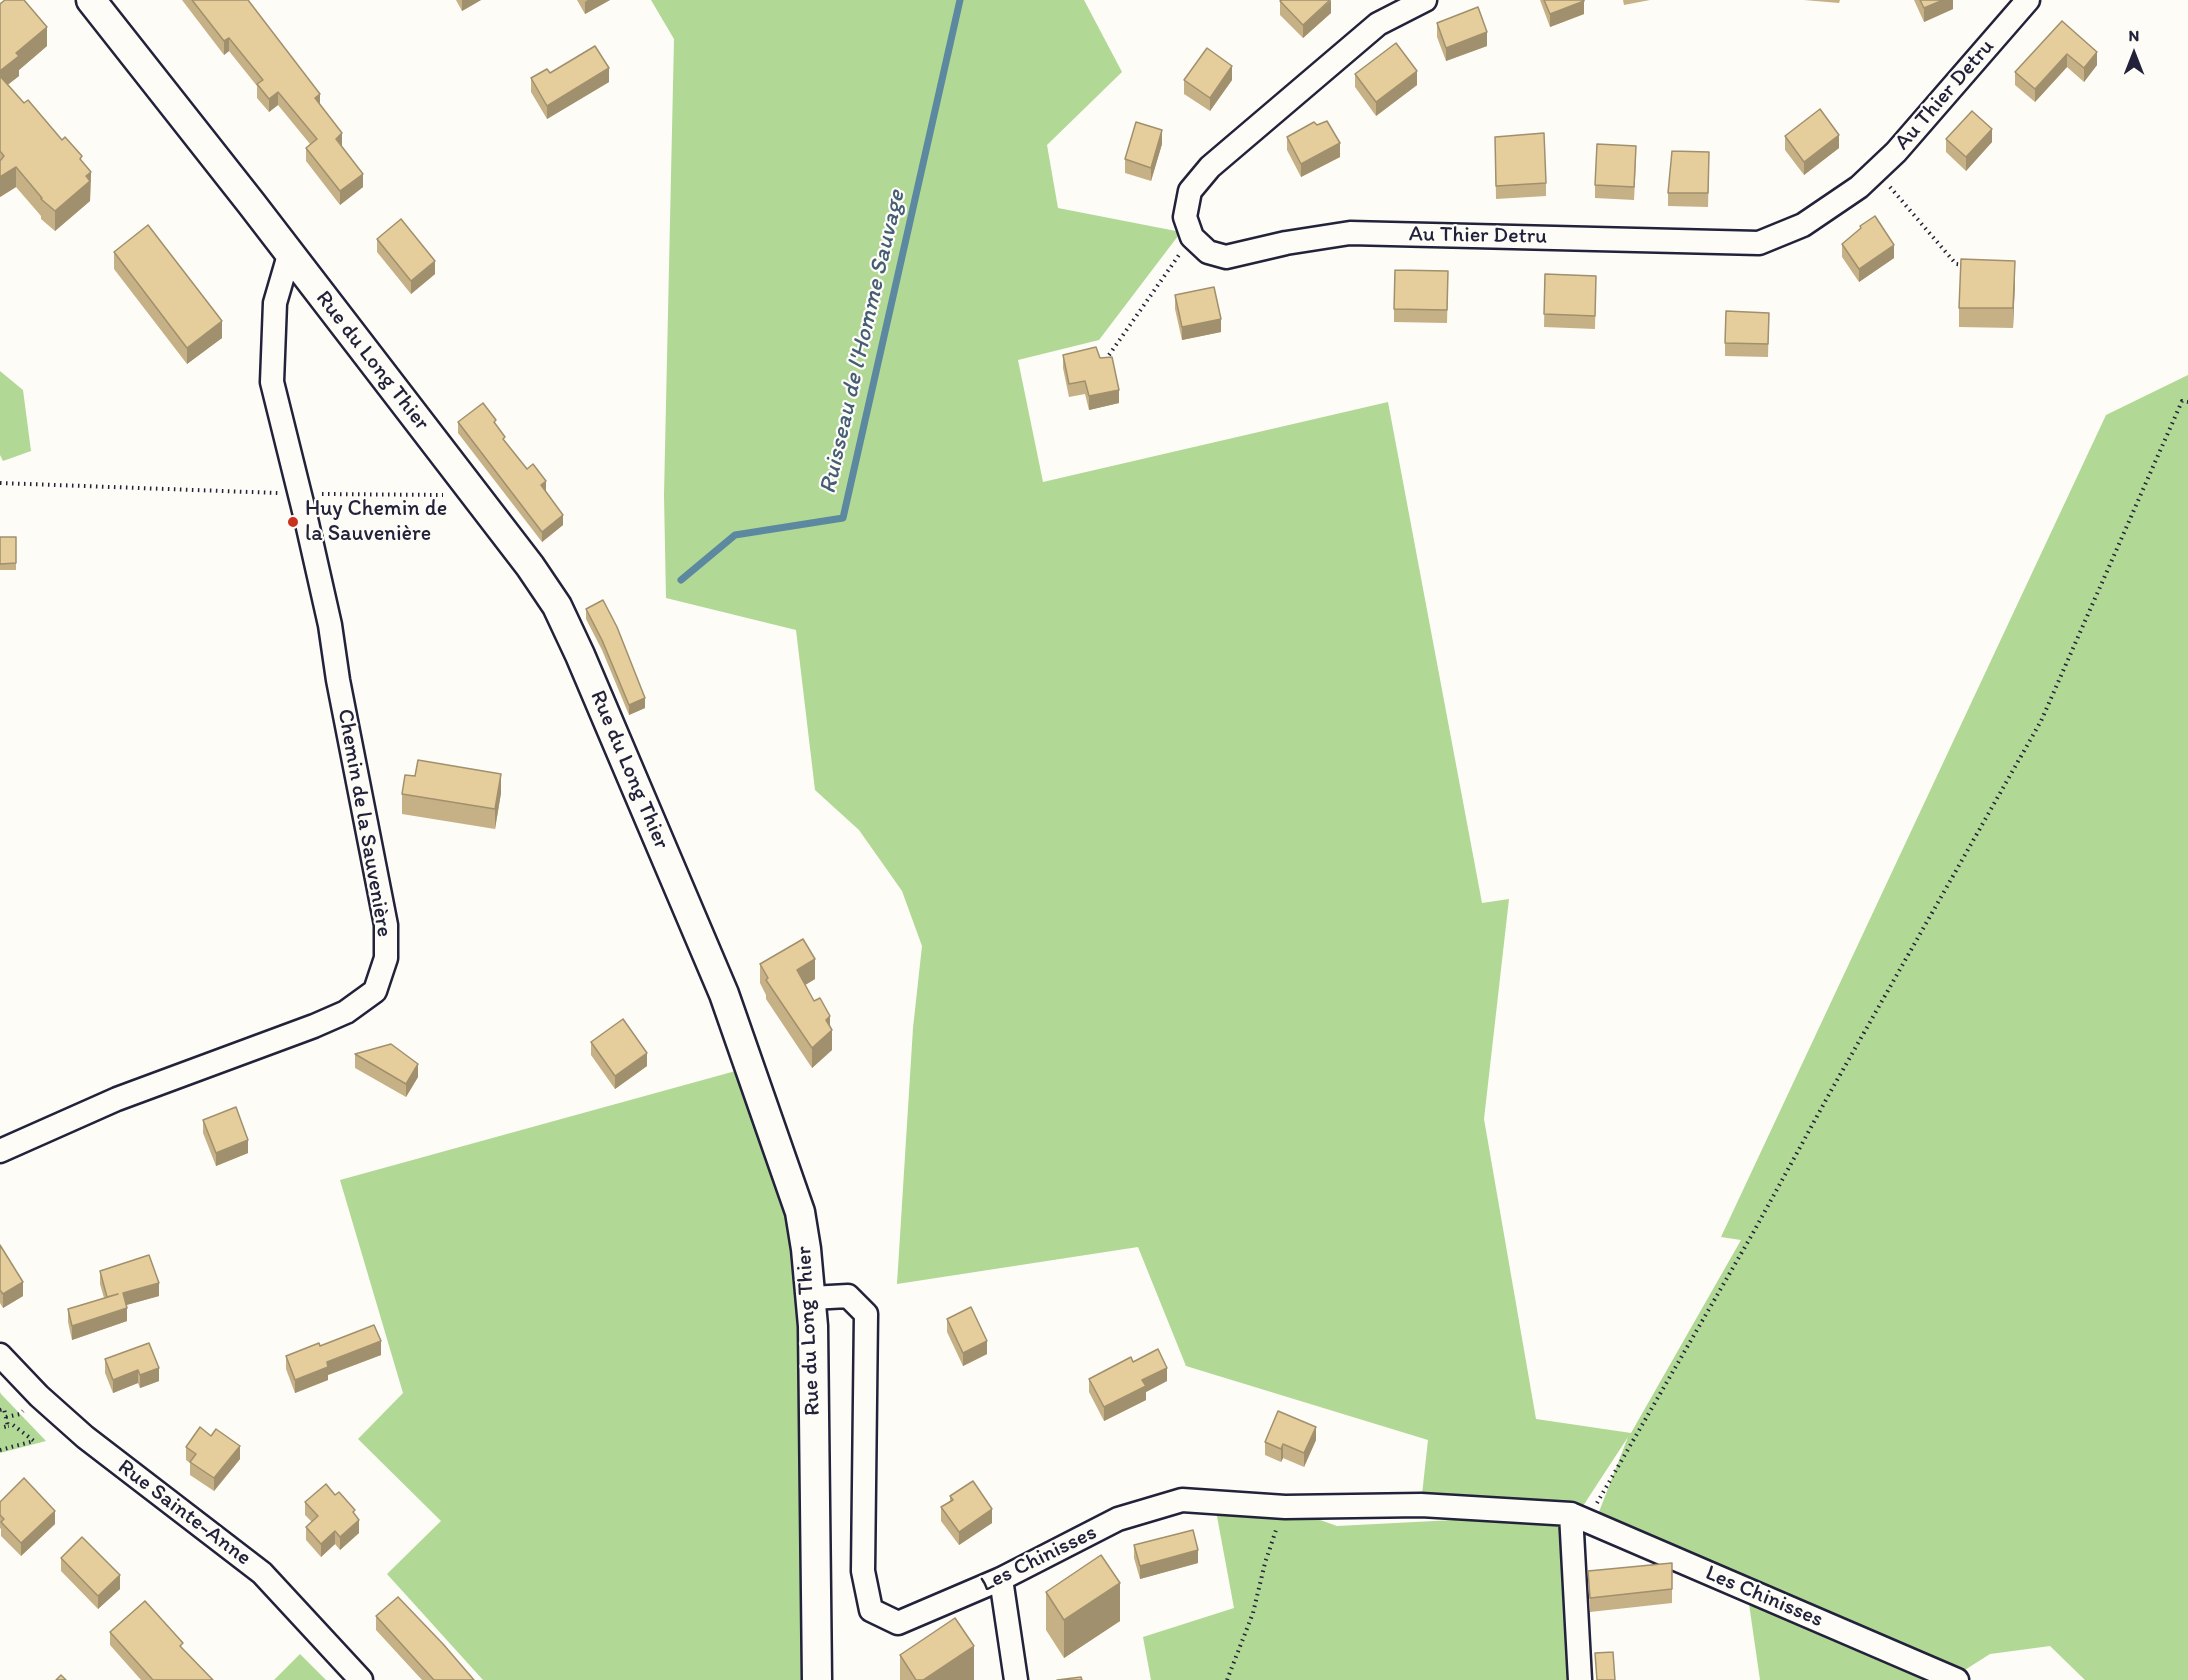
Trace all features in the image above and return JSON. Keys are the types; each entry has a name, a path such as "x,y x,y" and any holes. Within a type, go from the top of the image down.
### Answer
{"main road":[{"name":"Rue du Long Thier","path":"91,0 251,203 530,566 557,606 580,655 724,994 800,1212 811,1298 817,1680"}],"street":[{"path":"1192,237 1185,217 1190,190 1210,168 1378,24 1425,0"},
{"name":"Au Thier Detru","path":"1192,237 1208,252 1226,256 1286,243 1350,233 1759,243 1803,225 1858,187 1876,171 1896,152 2028,0"},
{"name":"Chemin de la Sauvenière","path":"0,1151 117,1100 314,1026 346,1011 375,991 386,958 386,925 338,680 330,625 272,382 274,303 289,255"},
{"name":"Les Chinisses","path":"811,1298 848,1296 866,1314 862,1571 871,1610 898,1623 1001,1579 1118,1519 1182,1500 1285,1507 1421,1505 1579,1518 1957,1680"},
{"name":"Rue Sainte-Anne","path":"0,1354 39,1396 86,1437 262,1573 361,1680"},
{"path":"1579,1518 1580,1680"},
{"path":"1001,1579 1016,1680"}],"path":[{"path":"1876,171 1956,264 1966,265"},
{"path":"1109,355 1192,237"},
{"path":"1579,1518 1753,1233 1832,1089 2042,721 2182,401 2188,402"},
{"path":"0,483 300,494 476,495"},
{"path":"0,1410 4,1409 8,1426"},
{"path":"6,1417 20,1414"},
{"path":"0,1428 13,1425 34,1441 0,1450"},
{"path":"1227,1680 1249,1623 1270,1546 1285,1507"}],"green space":[{"path":"651,0 1084,0 1122,72 1047,145 1058,208 1181,232 1099,340 1018,360 1043,482 1388,402 1482,903 1509,899 1484,1119 1536,1419 1631,1433 1741,1240 1721,1237 2106,415 2188,375 2188,1680 2085,1680 2050,1646 1990,1654 1960,1673 1597,1517 1628,1437 1581,1509 1421,1504 1428,1440 1186,1366 1138,1247 897,1284 913,1028 922,946 902,891 859,830 815,790 796,630 666,598 664,495 674,39"},
{"path":"0,371 23,390 31,451 3,461 0,455"},
{"path":"750,1067 800,1212 815,1680 483,1680 387,1574 441,1521 358,1439 403,1393 340,1180"},
{"path":"0,1392 1,1394 46,1441 0,1453"},
{"path":"1216,1511 1306,1515 1337,1526 1571,1514 1586,1538 1580,1680 1151,1680 1143,1637 1234,1608"},
{"path":"1748,1597 1929,1680 1760,1680"},
{"path":"300,1654 326,1680 274,1680"}],"building":[{"path":"5,0 24,0 47,27 16,53 19,56 0,71 0,4"},
{"path":"192,0 248,0 320,94 315,98 342,133 336,139 363,174 340,191 306,148 317,139 278,92 269,99 257,84 263,80 229,38 224,41"},
{"path":"1330,0 1303,25 1280,1"},
{"path":"1544,0 1584,0 1584,1 1550,14"},
{"path":"1920,0 1943,0 1924,8"},
{"path":"1478,7 1487,32 1446,48 1437,23"},
{"path":"2062,21 2097,52 2084,68 2067,54 2035,89 2015,72"},
{"path":"1396,43 1417,71 1376,102 1355,74"},
{"path":"595,46 609,68 547,106 531,78 547,69 550,73"},
{"path":"1207,48 1232,66 1210,98 1184,80"},
{"path":"0,76 24,103 28,100 62,140 65,137 82,156 80,159 91,172 86,176 90,181 55,211 41,199 16,167 0,177 0,161 4,156 0,151"},
{"path":"1820,109 1839,135 1804,162 1785,136"},
{"path":"1972,111 1992,129 1966,157 1946,139"},
{"path":"1327,121 1340,143 1301,164 1287,137 1314,122 1317,125"},
{"path":"1136,122 1162,130 1151,168 1125,159"},
{"path":"1544,133 1546,183 1496,186 1495,137"},
{"path":"1597,144 1636,146 1634,187 1595,185"},
{"path":"1672,151 1709,152 1708,193 1668,193"},
{"path":"1875,216 1894,245 1859,269 1842,244 1861,228 1860,226"},
{"path":"401,219 435,261 411,281 377,239"},
{"path":"148,225 222,321 187,348 114,252"},
{"path":"1961,259 2015,261 2013,308 1959,308"},
{"path":"1395,270 1448,271 1447,310 1394,309"},
{"path":"1545,274 1596,276 1595,316 1544,314"},
{"path":"1214,287 1221,319 1182,327 1175,295"},
{"path":"1726,311 1769,313 1768,344 1725,343"},
{"path":"1096,347 1100,358 1112,357 1119,390 1089,396 1085,381 1069,384 1063,355"},
{"path":"483,403 496,420 494,422 505,437 503,439 527,469 533,464 546,481 541,485 563,515 542,532 458,422"},
{"path":"0,537 16,537 16,563 0,564"},
{"path":"603,600 617,627 645,698 629,705 602,640 586,609"},
{"path":"418,760 501,774 495,809 402,794 405,775 415,776"},
{"path":"803,939 815,959 797,970 814,1001 820,998 830,1016 826,1020 832,1030 812,1048 766,980 768,978 760,964"},
{"path":"623,1019 647,1053 615,1076 591,1042"},
{"path":"391,1044 418,1064 406,1084 355,1054"},
{"path":"236,1107 248,1140 216,1153 203,1120"},
{"path":"0,1245 23,1282 3,1294 0,1290"},
{"path":"149,1255 159,1283 123,1293 127,1308 72,1326 68,1309 118,1294 107,1297 100,1271"},
{"path":"971,1307 987,1341 963,1353 947,1319"},
{"path":"374,1325 381,1341 327,1362 328,1367 295,1380 286,1356 319,1343 320,1346"},
{"path":"149,1343 159,1368 140,1375 138,1370 113,1380 105,1359"},
{"path":"1158,1349 1167,1368 1142,1380 1146,1386 1104,1407 1089,1379 1131,1357 1133,1362"},
{"path":"1278,1411 1316,1427 1304,1453 1283,1444 1281,1449 1265,1442"},
{"path":"200,1427 211,1436 216,1429 240,1446 214,1478 190,1462 196,1454 186,1447"},
{"path":"24,1478 55,1511 21,1543 1,1522 4,1519 0,1515 0,1502"},
{"path":"973,1481 992,1509 959,1532 941,1507 953,1500 950,1496"},
{"path":"326,1484 335,1495 339,1492 355,1510 353,1512 359,1520 340,1537 335,1531 321,1544 306,1527 318,1516 305,1502"},
{"path":"1193,1530 1198,1550 1140,1566 1134,1545"},
{"path":"82,1537 120,1575 98,1596 61,1558"},
{"path":"1101,1555 1120,1583 1064,1620 1046,1592"},
{"path":"1672,1563 1672,1589 1590,1598 1588,1571"},
{"path":"398,1597 474,1680 434,1680 376,1616"},
{"path":"145,1601 183,1643 180,1646 213,1680 153,1680 110,1632"},
{"path":"955,1618 974,1646 923,1680 916,1680 900,1655"},
{"path":"1613,1652 1615,1680 1597,1680 1595,1653"},
{"path":"61,1675 66,1680 56,1680"},
{"path":"1081,1677 1082,1680 1057,1680"}],"waterway":[{"name":"Ruisseau de l'Homme Sauvage","path":"681,580 735,535 843,518 960,0"}],"place":[{"name":"Huy Chemin de la Sauvenière","path":"293,522"}]}
